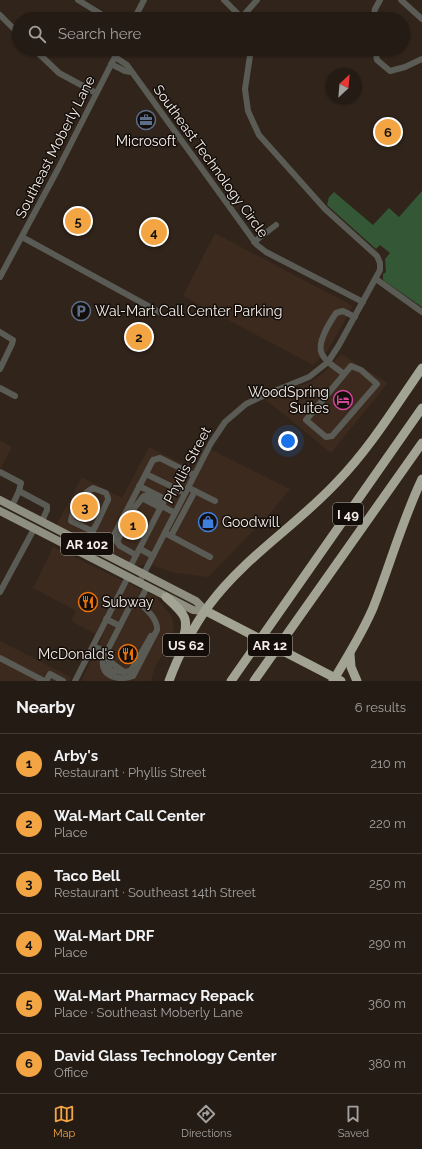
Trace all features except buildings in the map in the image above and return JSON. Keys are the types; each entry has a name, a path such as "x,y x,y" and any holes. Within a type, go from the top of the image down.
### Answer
{"highway":[{"path":"206,611 210,604 244,568 338,482 364,450 422,368"},
{"name":"I 49","path":"231,681 422,408"},
{"name":"I 49","path":"254,681 422,443"},
{"path":"336,680 372,609 407,511 422,479"},
{"name":"US 62","path":"166,597 181,611 186,620 186,630 169,681"},
{"name":"US 62","path":"177,659 206,611"},
{"name":"AR 12","path":"206,611 336,680"},
{"path":"350,654 351,667 357,681"}],"main road":[{"name":"AR 102","path":"0,500 196,601 206,611"},
{"name":"AR 102","path":"0,511 166,597 193,610 206,611"}],"street":[{"path":"78,0 98,12"},
{"path":"138,12 144,0"},
{"path":"224,0 236,12"},
{"path":"247,12 257,0"},
{"path":"374,12 380,0"},
{"path":"401,0 422,19"},
{"path":"0,15 12,27"},
{"path":"41,56 59,73 96,93"},
{"path":"250,56 245,89 248,111 255,128 270,149 325,209 377,256 381,266 376,280 422,312"},
{"path":"376,56 377,60 390,71 405,67 422,59"},
{"name":"Southeast Moberly Lane","path":"0,277 22,238 115,57"},
{"name":"Southeast Technology Circle","path":"115,57 127,65 254,242 266,252 363,302"},
{"path":"111,64 125,72 131,72"},
{"path":"254,242 276,225"},
{"path":"22,238 159,312"},
{"name":"Phyllis Street","path":"139,603 144,574 153,556 168,535 175,513 186,490 211,443 225,422 246,404 266,394 309,377 328,362 376,280"},
{"path":"344,374 328,362 322,354 320,346 334,316 339,311 343,311 355,317"},
{"path":"0,332 13,340 0,369"},
{"path":"351,366 355,367 377,384 329,438 306,420 344,374 351,366"},
{"path":"0,388 15,396"},
{"path":"102,552 114,535 153,460 158,457 194,475"},
{"path":"0,472 21,483 12,506"},
{"path":"146,474 186,490 195,491 215,501"},
{"path":"130,567 164,501 161,497 139,486"},
{"path":"79,552 86,544 108,498 106,493 97,488 87,491 71,517 73,522 92,531"},
{"path":"19,491 47,506 48,510 42,521"},
{"path":"195,491 168,535 210,557"},
{"path":"117,542 135,507 142,498 175,513"},
{"path":"0,592 34,529"},
{"path":"114,535 120,546 136,555"},
{"path":"140,549 153,556"},
{"path":"75,681 128,577"},
{"path":"139,603 157,624 157,630 133,676 125,680 114,678 105,672 102,666 129,608 132,605 139,603"},
{"path":"106,619 120,626"},
{"path":"107,653 108,666 111,671 130,671 146,642 157,630"},
{"path":"93,646 107,653"},
{"path":"0,658 45,681 50,674 63,681"}],"shaded area":[{"path":"215,233 353,306 327,352 313,365 183,296"},
{"path":"341,354 388,383 331,453 266,400 312,381 326,371"},
{"path":"0,440 12,447 0,470"},
{"path":"204,446 290,489 268,516 208,577 175,573 154,566 141,565 136,567 56,526 82,477 122,498 149,447 192,468"},
{"path":"53,547 155,596 172,617 174,629 171,641 155,667 151,681 81,681 102,638 71,621 76,611 33,588"},
{"path":"0,641 71,677 69,681 0,681"}],"green space":[{"path":"422,191 422,307 383,280 383,274 386,272 385,259 390,253 380,245 376,249 327,205 329,197 334,192 373,225 389,208 399,217"}],"place":[{"name":"Microsoft","path":"146,120"},
{"name":"David Glass Technology Center","path":"388,132"},
{"name":"Wal-Mart Pharmacy Repack","path":"78,221"},
{"name":"Wal-Mart DRF","path":"154,232"},
{"name":"Wal-Mart Call Center Parking","path":"81,311"},
{"name":"Wal-Mart Call Center","path":"139,337"},
{"name":"WoodSpring Suites","path":"343,400"},
{"name":"Taco Bell","path":"85,507"},
{"name":"Goodwill","path":"208,522"},
{"name":"Arby's","path":"133,525"},
{"name":"Subway","path":"88,602"},
{"name":"McDonald's","path":"128,654"}]}
